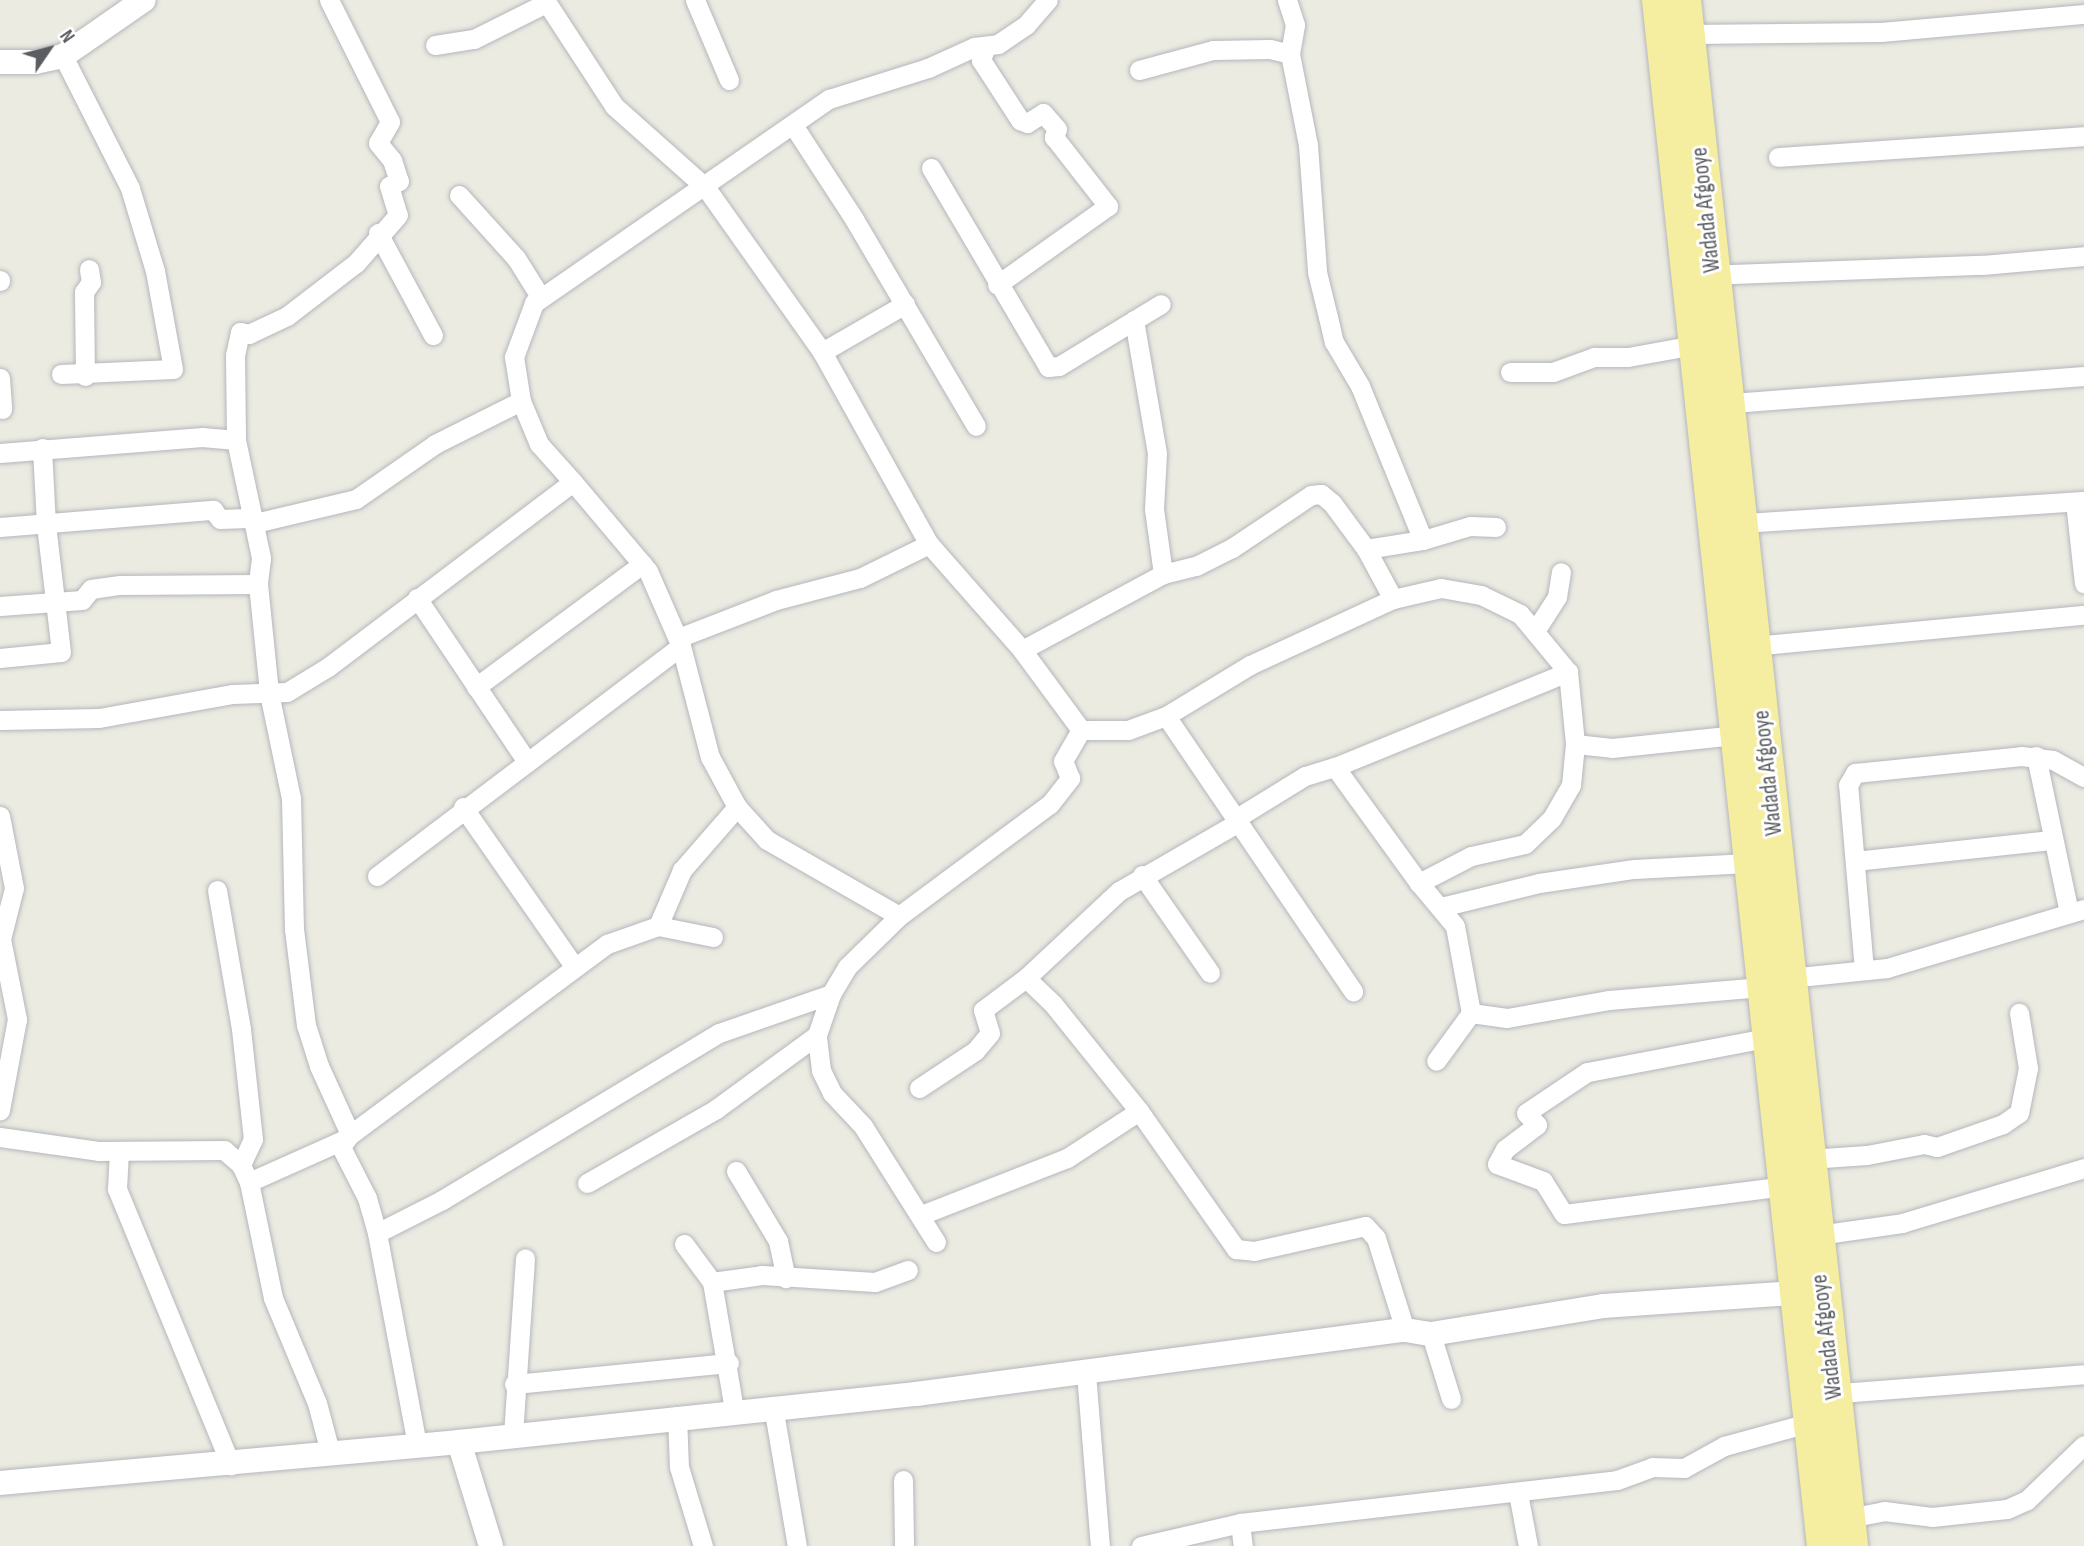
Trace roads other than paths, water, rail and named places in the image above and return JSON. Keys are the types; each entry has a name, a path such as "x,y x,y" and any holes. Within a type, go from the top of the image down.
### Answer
{"highway":[{"name":"Wadada Afgooye","path":"1658,0 1700,277 1716,405 1775,982 1766,1038 1786,1186 1803,1237 1822,1407 1823,1546"},
{"name":"Wadada Afgooye","path":"1685,0 1700,277 1695,345 1716,405 1743,523 1753,646 1748,863 1810,1159 1796,1293 1851,1532"}],"street":[{"path":"0,62 36,62 63,56 144,0"},
{"path":"329,0 390,122 378,143 392,160 398,181 389,186 398,215 379,233 356,263 287,316 249,334 240,332 235,355 236,440 261,558 258,583 269,693 291,798 294,929 306,1025 319,1066 350,1134"},
{"path":"695,0 729,80"},
{"path":"899,916 767,840 737,807 710,757 679,642 642,564 539,444 521,401 514,357 522,327 541,298 706,188 829,99 998,44 1026,25 1048,0"},
{"path":"1287,0 1295,25 1290,54 1307,145 1317,272 1334,342 1360,386 1423,540"},
{"path":"435,45 474,39 546,1 571,34 589,74 614,106 706,188 822,352 929,544 1022,650 1081,730"},
{"path":"1688,33 1881,32 2084,14"},
{"path":"986,46 981,60 1020,120 1027,123 1043,113 1057,129 1054,137 1108,206 997,285"},
{"path":"1139,70 1213,50 1270,49 1290,54"},
{"path":"61,374 85,376 173,369 155,271 130,188 63,56"},
{"path":"793,125 905,304 975,426"},
{"path":"1777,157 2084,136"},
{"path":"932,168 997,285 1048,367 1059,366 1161,304"},
{"path":"459,195 516,258 541,298"},
{"path":"379,233 433,335"},
{"path":"1700,277 1982,265 2084,256"},
{"path":"85,376 84,292 91,282 89,269"},
{"path":"822,352 905,304"},
{"path":"1134,320 1157,453 1154,509 1163,574"},
{"path":"1510,372 1553,372 1594,357 1628,357 1695,345"},
{"path":"1716,405 2084,376"},
{"path":"0,378 2,409"},
{"path":"0,527 213,510 220,519 254,521 356,499 435,444 521,401"},
{"path":"0,453 202,437 236,440"},
{"path":"0,658 61,652 57,600 46,525 42,448"},
{"path":"0,720 99,718 158,705 287,692 303,683 573,482"},
{"path":"1022,650 1163,574 1196,566 1232,548 1311,495 1321,494 1332,503 1366,549 1393,599"},
{"path":"1743,523 2079,501 2084,584"},
{"path":"1366,549 1423,540 1469,526 1496,527"},
{"path":"377,876 679,642 775,600 860,578 929,544"},
{"path":"476,687 642,564"},
{"path":"1535,631 1557,597 1560,572"},
{"path":"0,606 82,600 91,589 120,584 258,583"},
{"path":"1081,730 1128,730 1166,716 1250,665 1393,599 1441,588 1481,595 1520,614 1568,672 1576,744 1571,785 1551,819 1525,844 1471,856 1419,883"},
{"path":"416,598 526,760"},
{"path":"1753,646 2084,615"},
{"path":"919,1088 975,1051 990,1033 983,1010 1026,978 1142,875 1236,821 1305,776 1335,767 1568,672"},
{"path":"1166,716 1353,991"},
{"path":"936,1242 863,1126 832,1093 821,1070 817,1035 831,994 847,967 899,916 1050,804 1070,778 1063,761 1081,730"},
{"path":"1576,744 1612,748 1749,733"},
{"path":"1864,970 1847,785 1855,773 2036,756 2084,777"},
{"path":"1471,1013 1507,1018 1609,1000 1864,970 1927,958 2076,911 2051,840 2036,756"},
{"path":"1335,767 1419,883 1455,926 1471,1013 1436,1061"},
{"path":"463,807 574,966"},
{"path":"658,926 682,870 737,807"},
{"path":"0,1110 17,1019 1,939 14,888 1,822"},
{"path":"1855,861 2051,840"},
{"path":"1441,907 1539,883 1634,869 1748,863"},
{"path":"1142,875 1210,974"},
{"path":"217,890 236,990 253,1139 245,1173 274,1298 317,1403 330,1452"},
{"path":"245,1173 350,1134 574,966 623,936 658,926 713,937"},
{"path":"1026,978 1053,1004 1139,1111 1236,1249 1254,1251 1357,1226 1373,1230 1405,1330"},
{"path":"377,1233 442,1200 719,1033 831,994"},
{"path":"1810,1159 1867,1155 1924,1144 1937,1147 2003,1124 2019,1113 2028,1068 2019,1013"},
{"path":"587,1183 716,1109 817,1035"},
{"path":"1766,1038 1587,1072 1526,1112 1537,1125 1505,1149 1497,1164 1543,1181 1564,1214 1786,1186"},
{"path":"920,1215 1068,1158 1139,1111"},
{"path":"350,1134 341,1147 367,1198 377,1233 417,1445"},
{"path":"0,1137 119,1151 224,1150 245,1173"},
{"path":"119,1151 117,1189 231,1465"},
{"path":"1803,1237 1902,1223 2084,1168"},
{"path":"736,1171 778,1241 786,1278"},
{"path":"684,1244 712,1282 729,1363 734,1410"},
{"path":"513,1435 514,1384 525,1258"},
{"path":"712,1282 762,1275 875,1283 908,1270"},
{"path":"0,1483 231,1465 330,1452 459,1442 1086,1373 1405,1330 1431,1334 1603,1306 1796,1293"},
{"path":"1431,1334 1451,1399"},
{"path":"514,1384 729,1363"},
{"path":"1086,1373 1100,1546"},
{"path":"1140,1546 1240,1523 1617,1480 1652,1467 1684,1468 1724,1446 1822,1407 2084,1374"},
{"path":"774,1406 797,1546"},
{"path":"677,1416 679,1467 703,1546"},
{"path":"459,1442 491,1546"},
{"path":"1851,1532 1884,1511 1932,1517 2007,1509 2027,1500 2084,1444"},
{"path":"903,1480 904,1546"},
{"path":"1518,1493 1528,1546"},
{"path":"1240,1523 1243,1546"}]}
